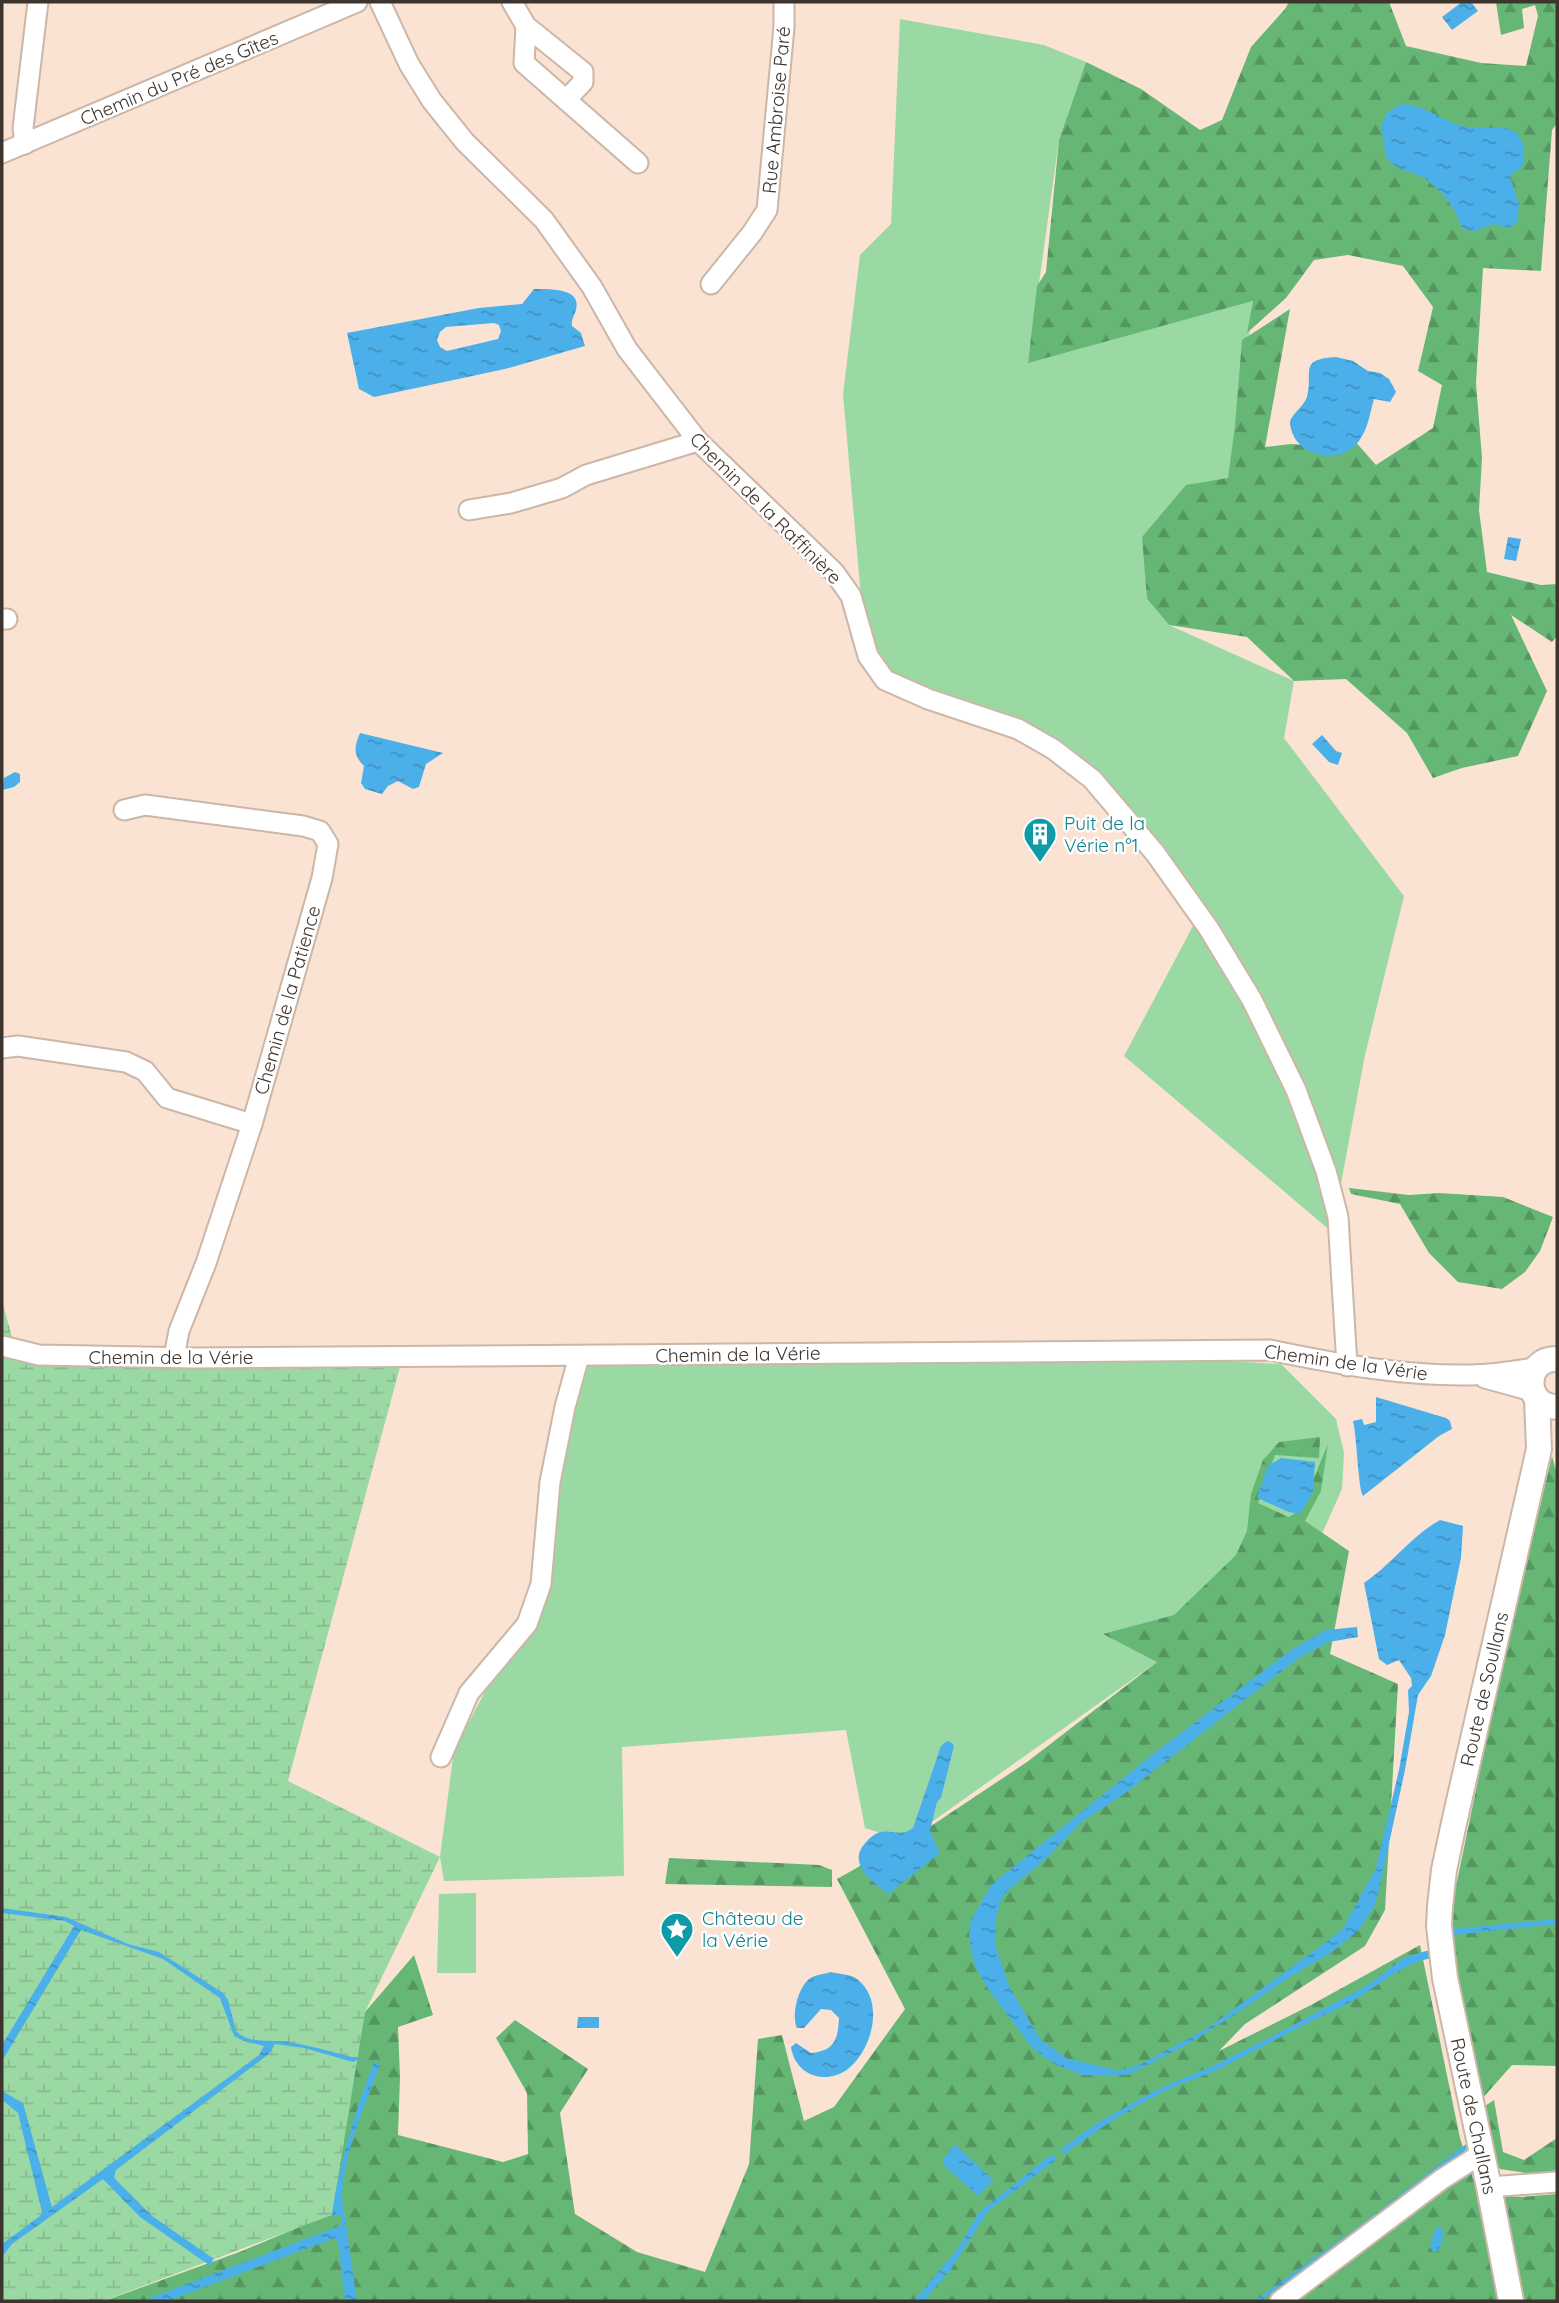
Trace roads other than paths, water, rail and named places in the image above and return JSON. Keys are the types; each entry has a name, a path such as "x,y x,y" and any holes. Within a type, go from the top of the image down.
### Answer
{"main road":[{"name":"Route de Soullans","path":"1440,1930 1444,1870 1539,1449 1544,1381 1557,1337"},
{"name":"Route de Soullans","path":"1539,1449 1557,1421"},
{"name":"Route de Challans","path":"1440,1930 1445,1978 1511,2301"}],"street":[{"path":"25,144 23,128 38,2"},
{"name":"Chemin du Pré des Gîtes","path":"2,153 357,2"},
{"name":"Chemin de la Raffinière","path":"380,2 409,64 432,101 465,142 544,220 592,287 627,349 698,441 834,572 851,596 868,656 885,680 928,699 1018,729 1053,749 1092,779 1155,853 1209,929 1252,1000 1296,1090 1326,1171 1338,1217 1347,1366"},
{"path":"512,2 526,26 583,72 583,82 566,100"},
{"name":"Rue Ambroise Paré","path":"711,284 767,210 784,2"},
{"path":"526,26 524,63 638,163"},
{"path":"469,510 511,503 562,488 586,475 698,441"},
{"name":"Chemin de la Patience","path":"124,810 145,805 303,826 320,831 326,837 329,851 252,1124 214,1239 179,1331 174,1357"},
{"path":"2,1048 18,1046 126,1062 145,1071 167,1098 252,1124"},
{"name":"Chemin de la Vérie","path":"2,1346 39,1355 174,1357 1269,1350 1347,1366 1410,1374 1474,1375 1544,1381"},
{"path":"441,1757 468,1693 527,1625 541,1584 550,1482 565,1407 579,1356"},
{"path":"1280,2301 1442,2179 1475,2158 1482,2157"},
{"path":"1489,2187 1557,2182"}],"water":[{"path":"1462,2 1471,2 1478,11 1452,30 1442,17"},
{"path":"1401,104 1425,109 1462,126 1505,128 1520,137 1524,164 1510,176 1519,204 1517,223 1509,228 1493,224 1475,231 1465,230 1441,192 1423,177 1391,163 1386,156 1381,125 1388,112"},
{"path":"534,289 569,293 576,302 572,326 581,333 585,346 505,369 374,397 359,389 347,333 479,308 522,304","holes":["494,323 499,325 501,331 498,339 447,351 440,347 437,340 446,327"]},
{"path":"1336,357 1353,361 1368,371 1380,373 1389,379 1396,392 1390,402 1374,399 1365,431 1351,449 1329,456 1307,450 1299,443 1292,433 1290,421 1307,397 1312,364 1324,358"},
{"path":"1508,537 1521,539 1516,561 1504,559"},
{"path":"360,733 443,753 426,764 419,787 413,789 398,781 388,786 382,794 365,789 361,783 364,766 356,751"},
{"path":"1322,735 1336,751 1342,753 1338,765 1329,762 1312,744"},
{"path":"15,772 20,774 20,782 14,787 2,790 4,778"},
{"path":"1376,1397 1446,1418 1452,1429 1439,1436 1363,1496 1353,1421 1362,1419 1364,1425 1376,1422"},
{"path":"1281,1458 1315,1462 1313,1492 1300,1514 1257,1498 1268,1466"},
{"path":"1440,1520 1463,1526 1461,1558 1445,1635 1431,1676 1418,1695 1378,1894 1374,1907 1360,1929 1332,1952 1231,2017 1186,2045 1130,2074 1082,2075 1041,2055 1030,2045 988,1989 975,1966 969,1935 971,1920 991,1885 1157,1751 1291,1650 1326,1630 1357,1627 1358,1637 1329,1642 1300,1657 1124,1794 1080,1823 1048,1857 1007,1891 1001,1900 996,1918 996,1947 1009,1986 1040,2039 1066,2058 1119,2071 1141,2064 1208,2028 1341,1931 1376,1868 1399,1770 1409,1712 1408,1690 1412,1686 1411,1678 1399,1660 1387,1665 1379,1659 1364,1583"},
{"path":"947,1741 954,1746 930,1831 940,1853 888,1894 863,1871 859,1857 861,1849 877,1833 905,1832 913,1828 941,1746"},
{"path":"2,1908 66,1917 128,1944 159,1952 223,1993 228,2000 236,2031 248,2038 288,2042 352,2057 363,2057 353,2062 304,2048 275,2044 269,2054 116,2170 116,2180 152,2216 214,2259 209,2265 140,2217 103,2179 12,2244 2,2257 2,2244 42,2212 18,2113 2,2100 2,2091 23,2103 52,2207 259,2055 264,2046 234,2036 220,1998 163,1959 81,1930 2,2061 2,2045 74,1926 65,1921 2,1913"},
{"path":"1557,1919 1557,1924 1453,1935 1452,1929"},
{"path":"1431,1932 1470,2146 1453,2162 1260,2301 1254,2301 1358,2227 1466,2144 1468,2138 1432,1958 1395,1973 1351,2002 1219,2069 1145,2101 1064,2154 1061,2149 1096,2124 1156,2090 1271,2037 1368,1985 1405,1957 1430,1950 1428,1933"},
{"path":"831,1972 854,1977 866,1988 873,2011 872,2024 864,2049 857,2060 839,2074 821,2077 812,2075 798,2065 791,2047 796,2043 811,2053 819,2052 830,2047 836,2038 839,2018 831,2010 821,2009 804,2028 797,2028 795,2023 795,2009 805,1983 809,1979"},
{"path":"578,2017 599,2017 599,2028 577,2028"},
{"path":"374,2062 380,2065 351,2146 342,2197 357,2301 345,2301 338,2242 335,2238 167,2301 142,2301 342,2225 341,2215 332,2215 339,2176 354,2118"},
{"path":"955,2144 993,2180 978,2196 944,2165 944,2158"},
{"path":"1052,2154 1056,2160 988,2211 951,2269 923,2301 914,2301 959,2247 979,2212"},
{"path":"1438,2227 1441,2227 1443,2233 1442,2240 1438,2250 1433,2252 1430,2246"}],"place":[{"name":"Puit de la Vérie n°1","path":"1040,864"},
{"name":"Château de la Vérie","path":"677,1959"}]}
